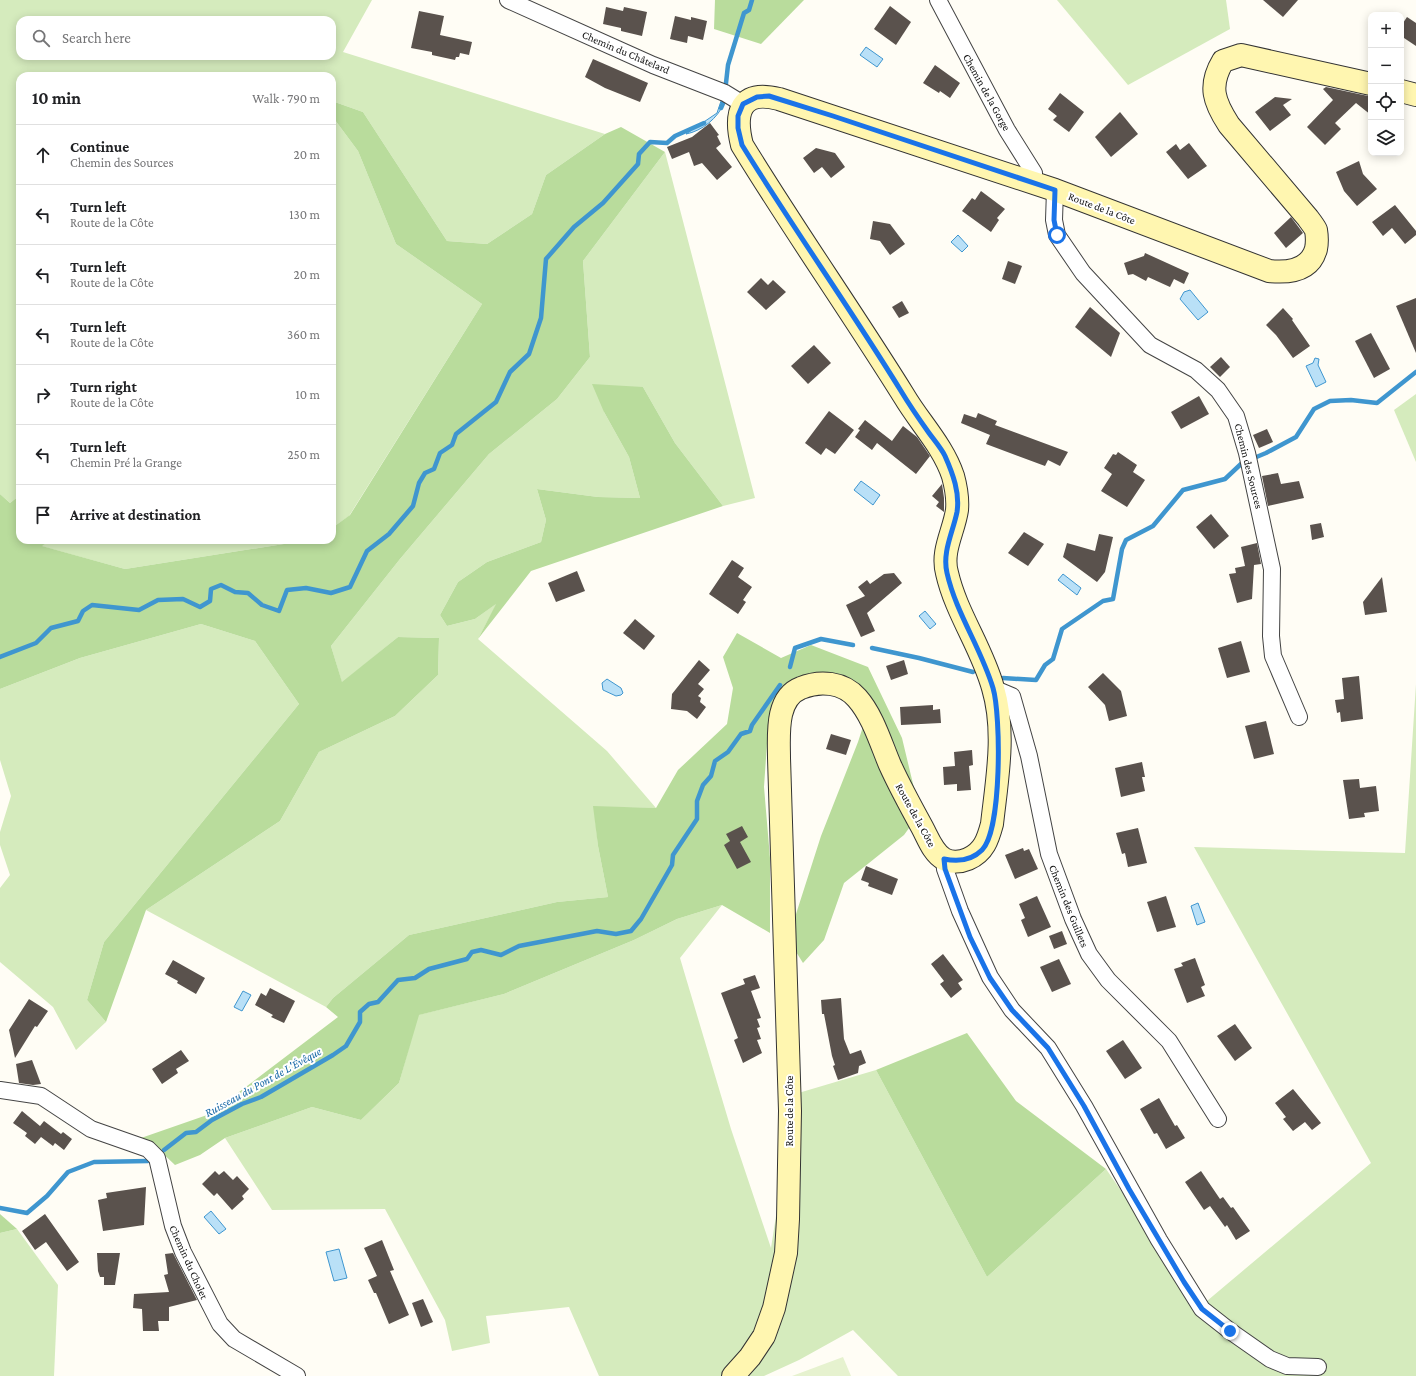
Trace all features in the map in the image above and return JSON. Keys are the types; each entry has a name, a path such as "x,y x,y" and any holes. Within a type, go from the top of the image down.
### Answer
{"street":[{"name":"Chemin du Châtelard","path":"508,0 653,65 725,93 743,104"},
{"name":"Chemin de la Gorge","path":"938,0 1007,130 1034,173 1033,183"},
{"name":"Route de la Côte","path":"743,104 757,97 769,96 779,99 1055,190 1269,271 1284,272 1300,269 1310,262 1315,254 1317,245 1316,231 1307,217 1229,125 1215,100 1214,80 1216,72 1223,61 1241,54 1368,83"},
{"path":"1404,92 1416,95"},
{"path":"743,104 738,116 738,128 742,145 911,407 944,454 953,476 958,500 955,521 947,544 946,570 954,598 975,641 993,688 999,717 999,752 992,824 989,836 983,849 960,862 944,859 945,869 960,911 990,978 1012,1010 1048,1048 1084,1106 1155,1234 1202,1309 1270,1359 1287,1366 1318,1367"},
{"name":"Chemin des Sources","path":"1055,190 1054,220 1057,235 1083,273 1150,345 1196,370 1218,390 1236,416 1248,453 1272,569 1271,636 1273,656 1299,717"},
{"name":"Route de la Côte","path":"733,1376 750,1357 764,1336 774,1308 786,1253 790,1111 779,721 782,709 788,698 800,688 814,684 835,684 850,692 857,698 869,717 897,781 932,848 944,859"},
{"name":"Chemin des Guillets","path":"993,688 1012,696 1029,756 1048,854 1073,919 1089,954 1108,980 1169,1041 1218,1119"},
{"name":"Chemin du Cholet","path":"0,1090 41,1096 91,1129 148,1149 154,1154 157,1158 173,1226 183,1252 220,1324 234,1339 297,1376"}],"green space":[{"path":"0,0 372,0 343,52 605,134 546,175 532,214 487,244 447,241 363,112 336,102 336,72 16,72 16,498 10,503 0,494"},
{"path":"715,0 804,0 761,44 714,29"},
{"path":"1057,0 1226,0 1230,29 1128,85"},
{"path":"336,102 363,112 447,241 487,244 532,214 546,175 605,134 621,127 665,152 583,261 590,357 557,399 489,454 400,559 331,646 342,682 398,637 439,638 438,675 395,716 319,752 280,821 146,910 106,1022 87,1000 104,942 299,704 255,641 201,624 80,658 0,689 0,494 10,503 16,498 16,544 45,544 42,546 125,569 284,544 336,544 336,525 350,515 482,304 396,244 358,151 336,121"},
{"path":"336,121 358,151 396,244 482,304 349,516 336,525"},
{"path":"665,152 755,498 723,506 675,443 643,387 604,412 629,457 640,498 598,497 537,489 546,520 541,542 487,562 458,582 440,615 447,626 475,619 497,603 478,639 607,751 656,808 594,807 598,846 608,897 557,902 409,935 333,998 326,1007 146,910 280,821 319,752 395,716 438,675 439,638 398,637 342,683 331,646 400,559 489,454 557,399 590,357 583,261"},
{"path":"592,384 643,387 675,443 723,506 531,571 478,639 496,604 475,619 447,626 440,615 458,582 487,562 541,542 546,520 537,489 598,497 640,498 629,457 604,412"},
{"path":"1416,394 1416,462 1394,410"},
{"path":"44,544 284,544 125,569 41,546"},
{"path":"201,624 255,641 299,704 104,942 87,1000 106,1022 76,1050 53,1007 0,962 0,888 10,875 0,845 0,832 11,796 0,760 0,689 80,658"},
{"path":"737,633 781,658 811,645 868,667 902,738 920,813 904,835 844,883 824,940 803,963 788,939 821,836 858,742 869,708 846,679 780,699 768,729 764,787 770,858 770,933 722,905 677,919 634,940 504,994 419,1015 399,1083 361,1120 312,1107 225,1138 200,1155 175,1165 156,1147 141,1138 210,1114 338,1017 326,1007 333,998 409,935 557,902 608,897 598,846 593,806 656,808 678,770 727,724 733,688 723,657"},
{"path":"1416,684 1416,1376 898,1376 853,1330 799,1360 764,1376 599,1376 569,1307 486,1316 490,1343 452,1351 445,1320 385,1209 272,1210 225,1138 312,1107 361,1120 399,1083 418,1015 504,994 634,940 677,919 722,905 680,958 731,1129 771,1248 795,1094 876,1070 987,1277 1106,1169 1201,1306 1371,1163 1194,847 1405,853"},
{"path":"967,1033 1016,1101 1106,1169 987,1277 876,1070"},
{"path":"0,1214 17,1229 0,1233"},
{"path":"17,1229 58,1285 54,1376 0,1376 0,1233"},
{"path":"843,1357 851,1376 792,1376"}],"water":[{"path":"866,47 883,59 877,67 860,55"},
{"path":"721,101 724,103 714,119 698,130 686,134 717,113"},
{"path":"958,235 968,246 962,252 951,242"},
{"path":"1190,290 1208,312 1198,320 1180,299 1184,292"},
{"path":"1315,358 1319,359 1318,365 1326,382 1316,387 1306,366 1313,363"},
{"path":"861,481 880,495 873,505 854,490"},
{"path":"1063,574 1081,588 1077,595 1058,580"},
{"path":"925,611 936,624 930,629 919,616"},
{"path":"607,679 621,688 623,693 621,695 616,696 603,690 602,683"},
{"path":"1198,903 1205,922 1197,925 1191,906"},
{"path":"243,991 251,995 242,1011 234,1007"},
{"path":"211,1211 226,1229 219,1234 204,1217"},
{"path":"339,1249 347,1278 334,1281 326,1252"}],"building":[{"path":"1263,0 1298,0 1283,17"},
{"path":"890,6 911,22 896,45 874,29"},
{"path":"606,7 623,11 624,7 647,12 642,36 621,31 621,28 603,24"},
{"path":"419,11 444,16 440,35 472,42 469,55 460,53 459,57 456,57 455,60 432,55 432,52 411,48"},
{"path":"675,16 691,20 691,17 707,21 703,40 688,36 687,43 670,39"},
{"path":"1407,17 1416,23 1416,46 1404,38 1404,22"},
{"path":"593,59 648,83 640,102 605,88 585,77"},
{"path":"935,65 960,83 950,98 940,91 939,93 923,83"},
{"path":"1326,87 1368,96 1368,113 1356,103 1335,123 1341,129 1325,145 1307,127 1333,100 1323,89"},
{"path":"1060,93 1084,112 1069,132 1053,120 1057,116 1048,109"},
{"path":"1275,97 1292,99 1283,105 1291,115 1270,131 1255,112"},
{"path":"1120,112 1138,134 1111,157 1095,137"},
{"path":"710,123 719,135 717,136 721,144 716,148 732,167 717,180 702,163 694,166 689,152 672,159 667,147 692,137"},
{"path":"1189,143 1207,166 1188,179 1166,152 1176,144 1180,150"},
{"path":"816,148 835,153 845,167 831,178 822,167 814,173 803,158"},
{"path":"1359,161 1363,174 1377,189 1357,206 1344,191 1336,172"},
{"path":"981,191 1005,209 997,218 999,220 991,232 962,211 972,198 975,200"},
{"path":"1395,205 1416,231 1416,235 1405,244 1392,228 1383,236 1372,222"},
{"path":"1291,217 1303,233 1286,248 1274,233"},
{"path":"873,221 890,224 905,244 890,255 880,241 870,239"},
{"path":"1145,253 1189,273 1184,284 1174,279 1170,287 1148,277 1146,281 1133,274 1128,275 1124,263 1144,256"},
{"path":"1008,261 1022,266 1015,284 1002,279"},
{"path":"761,278 768,285 773,280 786,292 766,310 747,292"},
{"path":"1416,298 1416,353 1396,306"},
{"path":"902,301 909,313 899,318 892,307"},
{"path":"1090,307 1120,333 1111,357 1075,327"},
{"path":"1283,308 1293,319 1292,320 1310,346 1293,358 1276,335 1266,325"},
{"path":"1371,333 1390,369 1374,378 1355,341"},
{"path":"814,345 831,363 808,384 791,366"},
{"path":"1221,357 1230,367 1220,377 1210,367"},
{"path":"1199,396 1209,414 1181,429 1171,412"},
{"path":"829,411 854,430 835,454 826,448 821,455 805,443"},
{"path":"978,413 997,421 995,425 1068,452 1060,466 1048,460 1045,466 986,444 990,435 961,423 964,414 976,418"},
{"path":"865,420 892,441 903,426 917,437 930,456 916,474 877,443 872,450 855,437 860,430 858,429"},
{"path":"1267,429 1273,442 1259,448 1253,435"},
{"path":"1118,452 1137,465 1133,472 1145,480 1127,507 1101,491 1112,474 1104,468 1113,454 1116,455"},
{"path":"1278,473 1281,484 1299,481 1304,498 1268,506 1262,476"},
{"path":"942,484 944,512 936,506 939,502 932,496"},
{"path":"1211,514 1229,536 1214,549 1196,527"},
{"path":"1321,523 1324,537 1312,540 1310,525"},
{"path":"1024,532 1044,544 1028,566 1008,553"},
{"path":"1099,534 1113,537 1105,572 1097,582 1063,557 1067,543 1095,551"},
{"path":"1257,543 1261,564 1254,565 1252,599 1237,603 1229,574 1236,573 1235,568 1245,566 1241,547"},
{"path":"732,560 744,568 738,577 752,587 743,600 746,602 738,614 709,594"},
{"path":"577,571 585,591 556,602 548,583"},
{"path":"894,573 902,583 867,613 875,631 861,637 846,605 865,596 858,587 867,580 870,584 884,574"},
{"path":"1382,577 1387,612 1365,615 1363,602"},
{"path":"635,619 655,636 644,650 623,633"},
{"path":"1241,641 1250,672 1227,678 1218,648"},
{"path":"699,660 710,670 698,684 704,689 698,696 701,698 700,702 706,707 697,719 687,711 671,709 672,694"},
{"path":"904,660 908,674 891,680 886,666"},
{"path":"1103,673 1121,691 1127,716 1109,721 1105,705 1088,687"},
{"path":"1359,676 1363,719 1341,722 1340,712 1337,713 1335,700 1344,699 1342,678"},
{"path":"933,705 933,710 940,709 941,723 901,725 900,707"},
{"path":"1266,721 1274,754 1254,759 1245,726"},
{"path":"831,734 851,740 846,755 826,749"},
{"path":"972,750 973,765 969,766 971,790 957,791 957,784 944,785 943,767 955,766 954,752"},
{"path":"1142,762 1145,777 1142,777 1145,791 1121,797 1115,768"},
{"path":"1359,779 1360,788 1376,786 1379,811 1364,813 1365,817 1349,819 1343,780"},
{"path":"742,826 748,837 740,842 751,862 737,869 724,845 730,841 726,834"},
{"path":"1138,828 1147,863 1128,867 1125,853 1122,854 1116,833"},
{"path":"1023,848 1024,851 1029,849 1038,869 1015,879 1005,855"},
{"path":"866,866 898,879 892,895 868,886 869,883 861,880"},
{"path":"1037,896 1051,927 1028,937 1021,920 1025,918 1019,904"},
{"path":"1166,896 1176,927 1157,932 1147,902"},
{"path":"1062,931 1067,944 1054,949 1049,936"},
{"path":"943,954 963,980 958,983 962,989 951,998 940,984 944,981 931,964"},
{"path":"1195,958 1205,985 1201,987 1205,996 1187,1003 1174,969 1183,966 1181,963"},
{"path":"1059,959 1071,984 1052,992 1040,967"},
{"path":"173,960 205,978 196,994 165,974"},
{"path":"755,975 760,988 751,991 761,1018 757,1019 760,1027 757,1028 761,1039 757,1040 762,1053 743,1063 734,1040 738,1038 721,993 745,984 743,979"},
{"path":"270,988 295,1001 284,1023 271,1017 273,1015 255,1005 261,993 266,996"},
{"path":"841,998 844,1039 850,1054 861,1050 866,1063 859,1066 858,1073 838,1080 833,1066 835,1065 824,1014 822,1014 821,1000"},
{"path":"29,999 48,1011 37,1027 35,1026 15,1058 9,1030"},
{"path":"1235,1024 1252,1048 1235,1061 1217,1036"},
{"path":"1123,1040 1142,1068 1125,1079 1106,1051"},
{"path":"181,1050 189,1061 176,1069 178,1073 162,1084 152,1069"},
{"path":"32,1060 41,1084 33,1085 19,1083 16,1064"},
{"path":"1293,1089 1321,1123 1312,1130 1305,1122 1293,1131 1283,1119 1286,1117 1275,1103"},
{"path":"1159,1098 1175,1126 1177,1125 1185,1138 1166,1149 1157,1133 1154,1134 1140,1109"},
{"path":"22,1111 40,1126 44,1121 61,1134 63,1132 72,1139 64,1150 55,1143 53,1146 41,1137 35,1144 25,1136 27,1133 13,1123"},
{"path":"215,1171 219,1175 224,1171 233,1180 237,1176 249,1189 242,1196 244,1199 232,1210 217,1193 214,1196 202,1184"},
{"path":"1201,1171 1220,1199 1223,1197 1231,1208 1233,1207 1250,1231 1236,1240 1227,1225 1225,1227 1210,1206 1204,1210 1185,1182"},
{"path":"146,1187 144,1225 103,1231 98,1200 107,1198 106,1193"},
{"path":"45,1214 79,1262 67,1271 46,1242 35,1250 22,1231"},
{"path":"382,1240 394,1270 390,1271 409,1315 389,1324 376,1293 374,1293 368,1280 377,1276 364,1248"},
{"path":"97,1253 120,1253 115,1285 104,1285 104,1277 100,1277 98,1271"},
{"path":"173,1253 197,1300 169,1307 169,1321 158,1321 159,1331 143,1331 142,1309 133,1308 134,1294 169,1292 164,1275 168,1274 165,1254"},
{"path":"423,1299 433,1322 421,1327 412,1303"}],"waterway":[{"path":"721,108 724,101 728,65 744,13 749,10 752,0"},
{"path":"0,657 36,643 51,628 78,621 83,611 92,605 139,610 158,600 183,599 200,607 210,601 211,589 221,585 235,592 248,593 262,605 279,611 287,590 306,588 331,593 350,587 367,551 389,534 413,506 419,483 425,473 434,469 440,453 452,445 456,434 496,402 510,372 529,354 541,318 546,259 574,227 603,203 638,164 639,154 650,142 667,143 675,136 704,123"},
{"name":"Ruisseau du Pont de L'Évêque","path":"1003,678 1036,680 1045,665 1053,659 1062,629 1103,601 1113,599 1122,549 1126,540 1153,526 1183,490 1225,479 1242,463 1266,453 1296,437 1314,409 1330,401 1351,400 1377,403 1416,372"},
{"name":"Ruisseau du Pont de L'Évêque","path":"790,667 795,648 821,639 853,645"},
{"name":"Ruisseau du Pont de L'Évêque","path":"872,648 973,672"},
{"name":"Ruisseau du Pont de L'Évêque","path":"164,1150 186,1133 196,1132 212,1120 242,1104 261,1097 346,1046 360,1022 360,1012 369,1004 378,1002 398,980 415,978 429,969 467,959 472,952 481,950 501,955 519,946 597,931 616,934 631,931 641,919 672,865 673,855 697,819 697,801 703,785 711,776 715,761 728,752 741,734 750,731 752,725 780,685"},
{"path":"0,1208 27,1213 47,1196 68,1172 94,1162 148,1161"}],"route":[{"path":"1057,235 1054,220 1055,190 769,96 757,97 743,104 738,116 738,128 742,145 771,193 828,277 911,407 944,454 953,476 958,500 955,521 947,544 946,570 954,598 983,660 993,688 999,717 998,772 992,824 989,836 983,849 973,856 960,862 944,859 945,869 970,937 990,978 1012,1010 1048,1048 1084,1106 1129,1189 1184,1282 1202,1309 1230,1331"}]}
